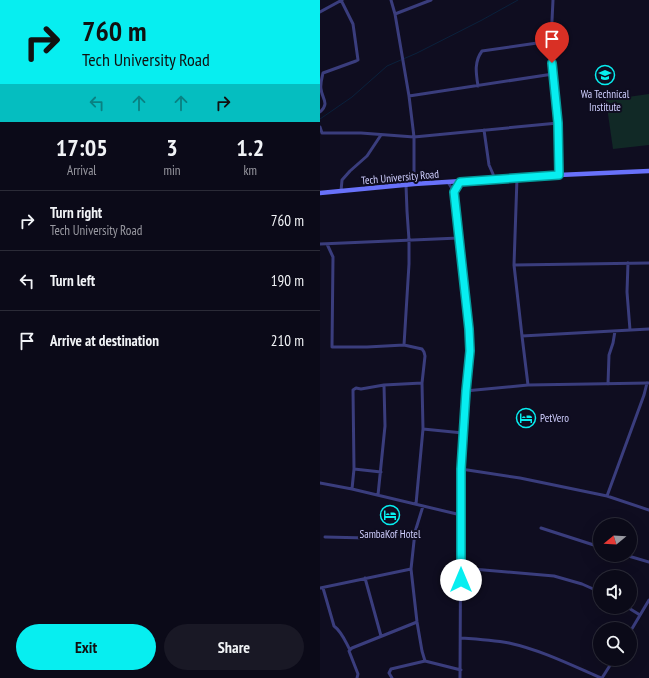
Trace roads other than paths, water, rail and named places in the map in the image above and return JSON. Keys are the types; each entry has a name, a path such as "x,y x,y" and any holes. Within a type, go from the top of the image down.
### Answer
{"street":[{"path":"320,12 342,0 353,24 358,60 323,73 320,89 325,103 324,108 320,112"},
{"path":"391,0 395,14 414,137 414,184"},
{"path":"395,14 431,0"},
{"path":"553,0 551,41 558,123 559,175"},
{"path":"478,86 476,69 479,56 482,51 551,41"},
{"path":"408,96 553,74"},
{"path":"320,127 321,133 361,133 414,137 558,123"},
{"path":"484,130 490,170 494,179"},
{"path":"341,191 342,180 367,156 381,135"},
{"name":"Tech University Road","path":"320,193 406,184 649,171"},
{"path":"517,178 514,265 528,385"},
{"path":"448,182 454,192 469,329 470,351 461,469 460,678"},
{"path":"454,192 460,182"},
{"path":"404,345 410,240 406,184"},
{"path":"320,244 459,238"},
{"path":"327,244 333,257 332,347 404,345 422,349 424,352 425,356 422,384 423,429 416,504"},
{"path":"628,263 627,292 630,330"},
{"path":"514,265 649,263"},
{"path":"522,336 649,328"},
{"path":"608,384 609,355 615,331"},
{"path":"466,391 528,385 648,383 607,496"},
{"path":"352,489 354,469 354,390 356,388 361,389 384,385 422,384"},
{"path":"378,495 385,426 384,385"},
{"path":"423,429 463,433"},
{"path":"354,469 381,472"},
{"path":"461,469 520,478 607,496 649,510"},
{"path":"320,483 352,489 461,515"},
{"path":"423,506 416,532 411,569 417,622 425,661"},
{"path":"541,528 593,545"},
{"path":"325,537 367,538 416,532"},
{"path":"637,558 649,562"},
{"path":"461,568 554,576 593,589"},
{"path":"357,678 358,674 349,651 350,650 343,636 334,626 322,588 411,569"},
{"path":"365,578 381,636"},
{"path":"636,622 649,600"},
{"path":"350,650 417,622"},
{"path":"460,638 481,639 510,644 541,653 602,678 610,666"},
{"path":"392,678 389,673 391,669 425,661 460,670"}],"waterway":[{"path":"320,119 352,97 387,66 417,53 518,0"}],"place":[{"name":"Wa Technical Institute","path":"605,75"},
{"name":"PetVero","path":"526,418"},
{"name":"SambaKof Hotel","path":"390,515"}]}
